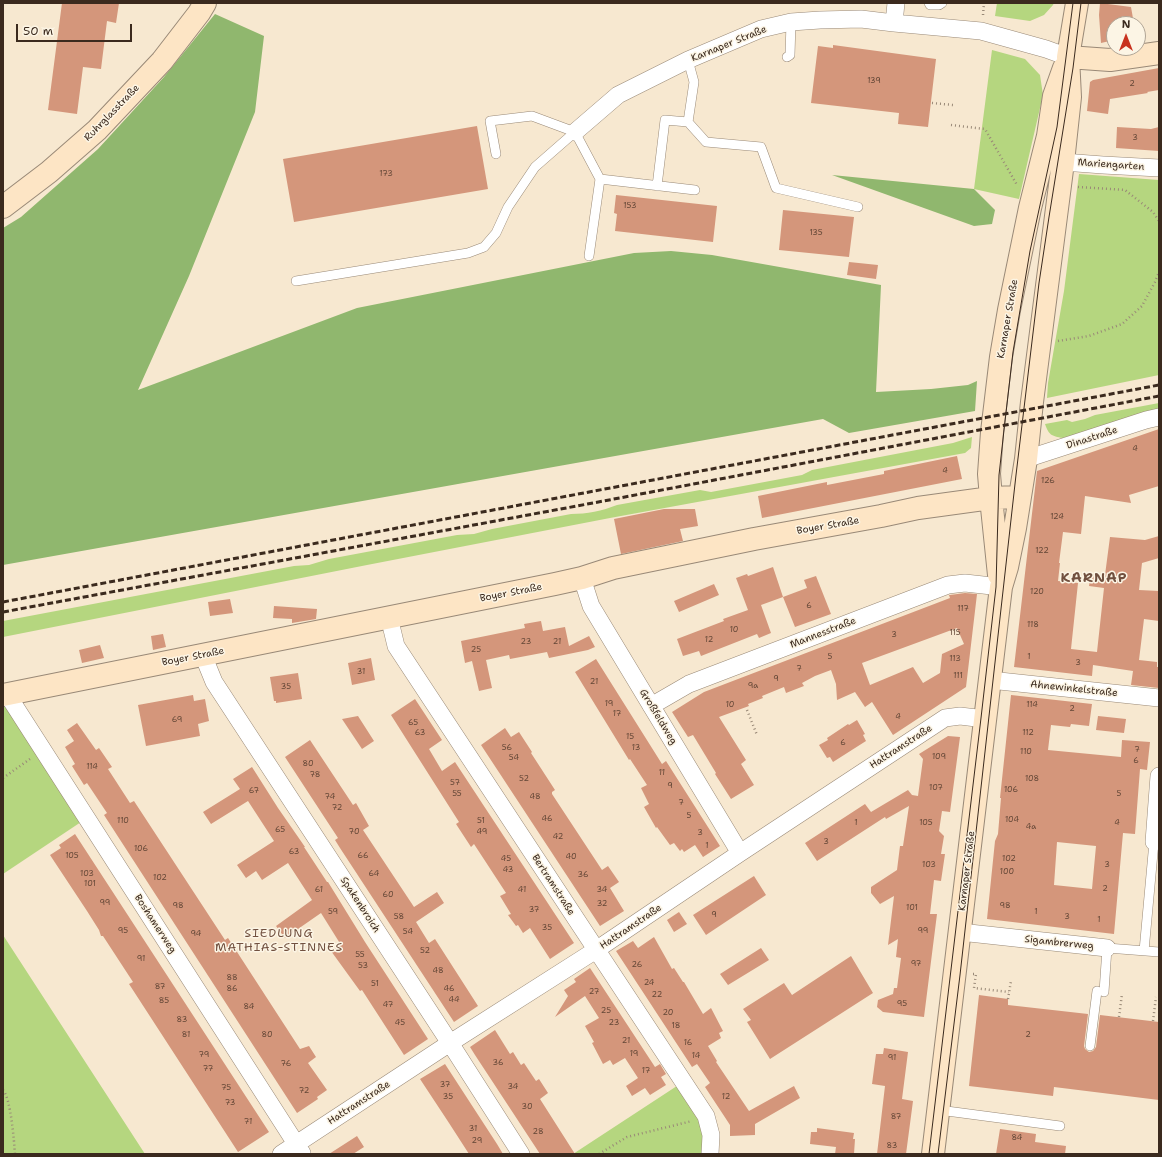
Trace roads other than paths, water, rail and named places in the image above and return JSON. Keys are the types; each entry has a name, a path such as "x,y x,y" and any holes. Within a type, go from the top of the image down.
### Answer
{"main road":[{"name":"Ruhrglasstraße","path":"3,207 49,172 97,130 162,61 205,3"},
{"name":"Karnaper Straße","path":"933,1154 1000,587 989,474 1000,357 1008,310 1030,208 1048,136 1054,96 1068,57 1077,3"},
{"path":"1068,57 1110,60 1159,53"},
{"name":"Karnaper Straße","path":"1000,587 1007,567 1015,528 1026,459 1070,97 1068,57"},
{"name":"Boyer Straße","path":"5,695 556,584 582,578 612,568 754,539 918,508 991,498 1019,497"}],"street":[{"path":"894,23 896,3"},
{"name":"Karnaper Straße","path":"575,132 618,95 688,60 761,29 791,22 861,19 981,31 1046,49 1068,57"},
{"name":"Mariengarten","path":"1063,162 1159,168"},
{"name":"Dinastraße","path":"1026,459 1159,417"},
{"name":"Großfeldweg","path":"582,578 591,606 740,853"},
{"name":"Mannesstraße","path":"651,706 690,684 948,586 965,583 1000,587"},
{"name":"Bertramstraße","path":"389,617 396,646 706,1116 711,1135 710,1154"},
{"name":"Spakenbroich","path":"203,655 218,689 521,1154"},
{"name":"Ahnewinkelstraße","path":"990,680 1159,698"},
{"name":"Boshamerweg","path":"5,695 44,750 300,1149"},
{"name":"Hattramstraße","path":"281,1154 300,1149 450,1043 596,950 945,718 960,716 985,719"},
{"path":"1154,842 1159,776"},
{"name":"Sigambrerweg","path":"960,932 1107,948"}],"lane":[{"path":"929,3 930,5 939,6 942,3"},
{"path":"787,57 790,55 791,22"},
{"path":"688,60 694,82 688,122"},
{"path":"496,154 490,121 532,116 575,132 600,179 589,256"},
{"path":"657,186 665,120 688,122 706,142 761,147 776,188 858,207"},
{"path":"296,281 468,253 484,246 496,233 508,207 535,168 575,132"},
{"path":"600,179 695,190"},
{"path":"1144,951 1154,842"},
{"path":"1090,1046 1107,948"},
{"name":"Sigambrerweg","path":"1107,948 1159,952"},
{"path":"939,1110 1060,1126"}],"tram line":[{"path":"929,1154 996,587 999,475 1013,352 1030,251 1057,127 1073,3"},
{"path":"938,1154 960,975 1039,283 1073,68 1081,3"}],"railway":[{"path":"3,602 1159,385"},
{"path":"3,612 593,503 1159,396"}],"district":[{"name":"KARNAP","path":"1094,578"},
{"name":"SIEDLUNG MATHIAS-STINNES","path":"279,941"}]}
